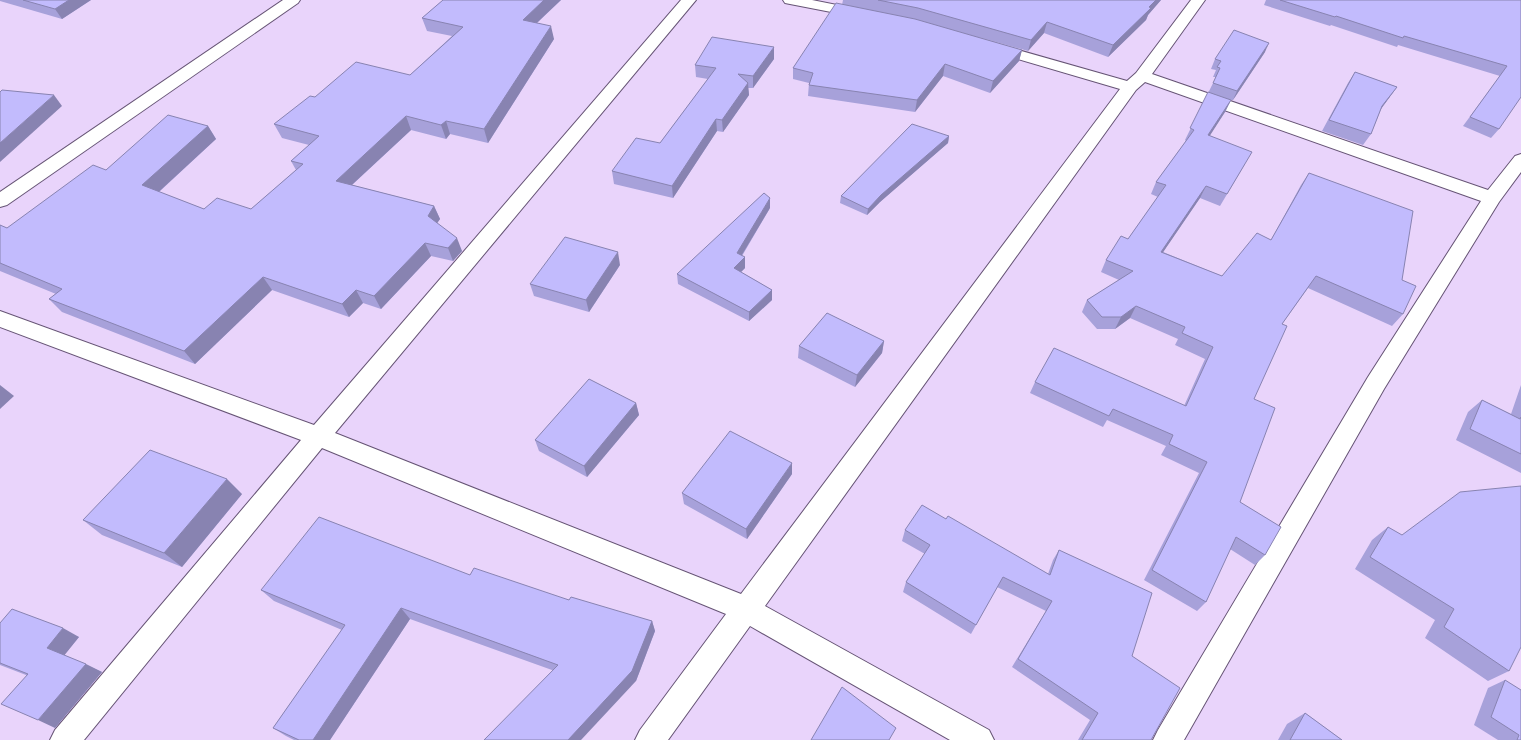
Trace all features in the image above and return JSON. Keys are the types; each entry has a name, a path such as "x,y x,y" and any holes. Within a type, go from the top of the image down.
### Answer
{"street":[{"path":"0,201 293,0"},
{"path":"65,740 318,436 689,0"},
{"path":"790,0 876,17"},
{"path":"650,740 745,609 1136,81 1198,0"},
{"path":"977,43 1136,81 1492,198"},
{"path":"1168,740 1376,383 1492,198 1521,160"},
{"path":"0,319 318,436 745,609 979,740"}],"building":[{"path":"23,0 69,0 55,9"},
{"path":"443,0 544,0 523,20 551,26 484,129 446,121 441,125 406,116 336,181 434,206 428,216 457,238 448,248 425,243 374,296 356,290 342,304 263,277 184,351 49,299 62,289 0,263 0,225 7,228 93,165 106,170 168,115 208,126 142,185 204,209 217,198 251,209 303,164 291,161 319,136 274,124 310,96 315,97 356,62 410,75 463,27 422,18"},
{"path":"878,0 1156,0 1149,7 1151,8 1113,45 1047,22 1031,40 918,8"},
{"path":"1280,0 1521,0 1521,97 1499,129 1470,117 1507,66 1404,36 1403,38 1336,16 1335,17"},
{"path":"836,3 915,19 1022,50 993,81 945,64 917,100 809,85 813,73 793,68"},
{"path":"1234,30 1269,43 1237,91 1213,83 1220,68 1217,67 1221,61 1215,59"},
{"path":"712,37 774,47 753,76 738,74 748,83 722,120 716,119 672,186 612,171 636,138 660,143 716,68 695,65"},
{"path":"1355,72 1397,87 1382,106 1371,134 1329,120"},
{"path":"2,90 54,95 0,143 0,92"},
{"path":"1208,92 1231,100 1208,135 1252,152 1227,194 1206,186 1161,252 1222,276 1257,233 1271,240 1309,173 1413,211 1402,280 1416,286 1403,314 1316,276 1282,324 1287,326 1254,399 1275,408 1240,502 1281,527 1265,555 1236,537 1206,602 1152,570 1207,462 1169,444 1173,435 1113,409 1109,416 1035,382 1054,348 1186,406 1213,347 1182,333 1185,327 1136,306 1121,317 1102,317 1087,300 1133,271 1106,260 1121,236 1128,239 1166,185 1156,182 1194,130 1190,128"},
{"path":"912,124 949,136 881,195 868,209 841,196"},
{"path":"764,193 770,198 737,253 745,257 734,268 772,290 749,312 677,274"},
{"path":"565,237 618,252 586,300 530,284"},
{"path":"827,313 884,341 857,375 799,346"},
{"path":"589,379 636,403 584,466 535,440"},
{"path":"1482,400 1520,419 1521,417 1521,454 1470,429"},
{"path":"730,431 792,463 746,529 682,493"},
{"path":"150,450 227,479 164,553 83,520"},
{"path":"1521,486 1521,647 1509,671 1444,627 1454,609 1370,557 1388,527 1402,535 1460,492"},
{"path":"922,505 946,519 948,516 1050,575 1059,550 1152,593 1132,656 1180,688 1151,740 1082,740 1098,713 1018,659 1052,601 1003,577 976,625 906,582 930,545 905,530"},
{"path":"319,517 470,575 474,568 569,600 571,597 652,621 632,671 568,740 484,740 558,665 401,608 313,740 299,740 273,728 345,625 261,590"},
{"path":"12,609 63,628 47,648 86,664 38,720 1,704 28,674 0,663 0,623"},
{"path":"1505,680 1521,690 1521,740 1517,740 1519,735 1491,717"},
{"path":"842,687 896,728 889,740 811,740"},
{"path":"1305,713 1342,740 1290,740"}]}
